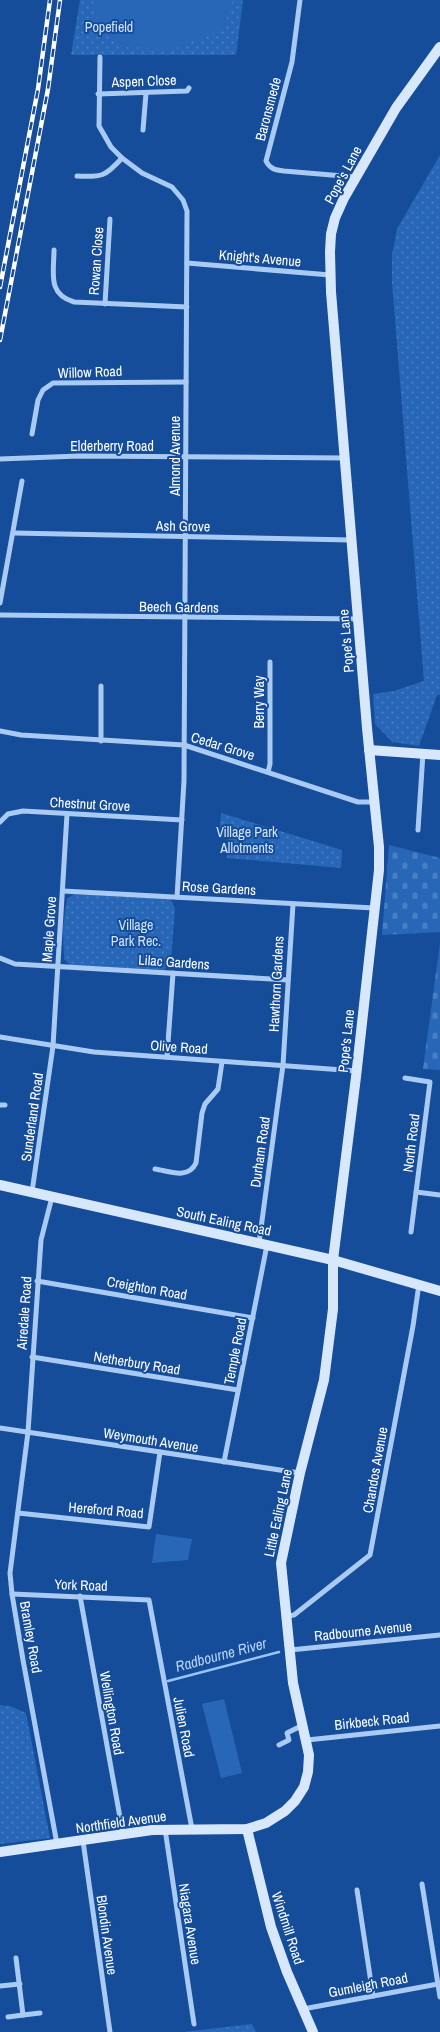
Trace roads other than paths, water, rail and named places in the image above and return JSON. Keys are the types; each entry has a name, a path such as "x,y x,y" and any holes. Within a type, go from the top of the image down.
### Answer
{"main road":[{"name":"Pope's Lane","path":"333,1260 357,1071 379,847 330,275 331,234 335,218 356,177 396,108 440,47"},
{"path":"370,750 440,755"},
{"name":"South Ealing Road","path":"1,1185 333,1260 440,1291"},
{"name":"Little Ealing Lane","path":"247,1829 277,1817 294,1803 304,1787 308,1772 310,1755 293,1683 281,1563 300,1473 324,1380 333,1309 333,1260"},
{"name":"Northfield Avenue","path":"0,1852 165,1829 247,1829"},
{"name":"Windmill Road","path":"247,1829 271,1927 313,2032"}],"street":[{"name":"Baronsmede","path":"300,0 292,62 266,161 274,170 356,177"},
{"name":"Almond Avenue","path":"100,57 99,126 111,147 122,158 142,173 172,187 183,200 187,211 188,307 184,745 177,897"},
{"name":"Aspen Close","path":"98,94 187,91 189,88"},
{"path":"143,130 146,93"},
{"path":"77,176 101,176 110,172 122,158"},
{"name":"Rowan Close","path":"105,304 110,219"},
{"name":"Rowan Close","path":"54,250 54,286 63,299 74,302 105,304 188,307"},
{"name":"Knight's Avenue","path":"188,264 330,275"},
{"name":"Willow Road","path":"32,434 38,400 43,390 53,383 186,382"},
{"name":"Elderberry Road","path":"0,459 79,456 345,458"},
{"path":"0,603 14,534 22,481"},
{"name":"Ash Grove","path":"14,534 352,540"},
{"name":"Beech Gardens","path":"0,615 358,619"},
{"name":"Berry Way","path":"268,772 270,764 270,662"},
{"path":"101,686 101,741"},
{"name":"Cedar Grove","path":"0,731 21,735 184,745 358,802 374,802"},
{"path":"418,830 423,753"},
{"name":"Chestnut Grove","path":"0,822 8,814 24,811 182,820"},
{"name":"Maple Grove","path":"53,1046 67,814"},
{"name":"Rose Gardens","path":"63,890 374,908"},
{"name":"Hawthorn Gardens","path":"283,1065 293,904"},
{"path":"0,958 15,964 58,967"},
{"name":"Lilac Gardens","path":"58,967 288,980"},
{"path":"167,1058 173,973"},
{"name":"Olive Road","path":"0,1037 94,1052 357,1071"},
{"name":"Sunderland Road","path":"32,1192 53,1046"},
{"path":"155,1169 180,1174 193,1169 196,1163 202,1113 205,1104 218,1089 222,1062"},
{"name":"Durham Road","path":"263,1244 283,1065"},
{"name":"North Road","path":"405,1078 430,1082 411,1232"},
{"path":"416,1192 440,1195"},
{"name":"Airedale Road","path":"28,1432 41,1240 52,1197"},
{"name":"Temple Road","path":"224,1462 253,1318 263,1244"},
{"name":"Creighton Road","path":"38,1281 253,1318"},
{"name":"Chandos Avenue","path":"286,1616 294,1615 370,1555 413,1326 419,1284"},
{"name":"Netherbury Road","path":"32,1357 238,1390"},
{"name":"Weymouth Avenue","path":"0,1428 300,1473"},
{"name":"Bramley Road","path":"28,1432 10,1573 12,1594 57,1845"},
{"name":"Hereford Road","path":"18,1513 149,1527 160,1452"},
{"name":"York Road","path":"12,1594 149,1600"},
{"name":"Wellington Road","path":"80,1596 124,1834"},
{"name":"Julien Road","path":"149,1600 192,1829"},
{"name":"Radbourne Avenue","path":"289,1650 440,1635"},
{"path":"279,1746 289,1740 288,1733 304,1725"},
{"name":"Birkbeck Road","path":"307,1740 440,1726"},
{"name":"Niagara Avenue","path":"165,1829 194,2024"},
{"name":"Blondin Avenue","path":"83,1841 110,2032"},
{"path":"422,1884 440,1997"},
{"path":"357,1890 373,1996"},
{"path":"16,1958 23,2014"},
{"path":"0,1986 20,1984"},
{"name":"Gumleigh Road","path":"303,2009 438,1984"},
{"path":"8,2017 40,2013"}],"waterway":[{"name":"Radbourne River","path":"168,1681 279,1652"}],"railway":[{"path":"0,287 38,89 50,0"},
{"path":"0,340 48,89 60,0"}],"park label":[{"name":"Popefield","path":"109,27"},
{"name":"Village Park Allotments","path":"247,840"},
{"name":"Village Park Rec.","path":"136,934"}]}
